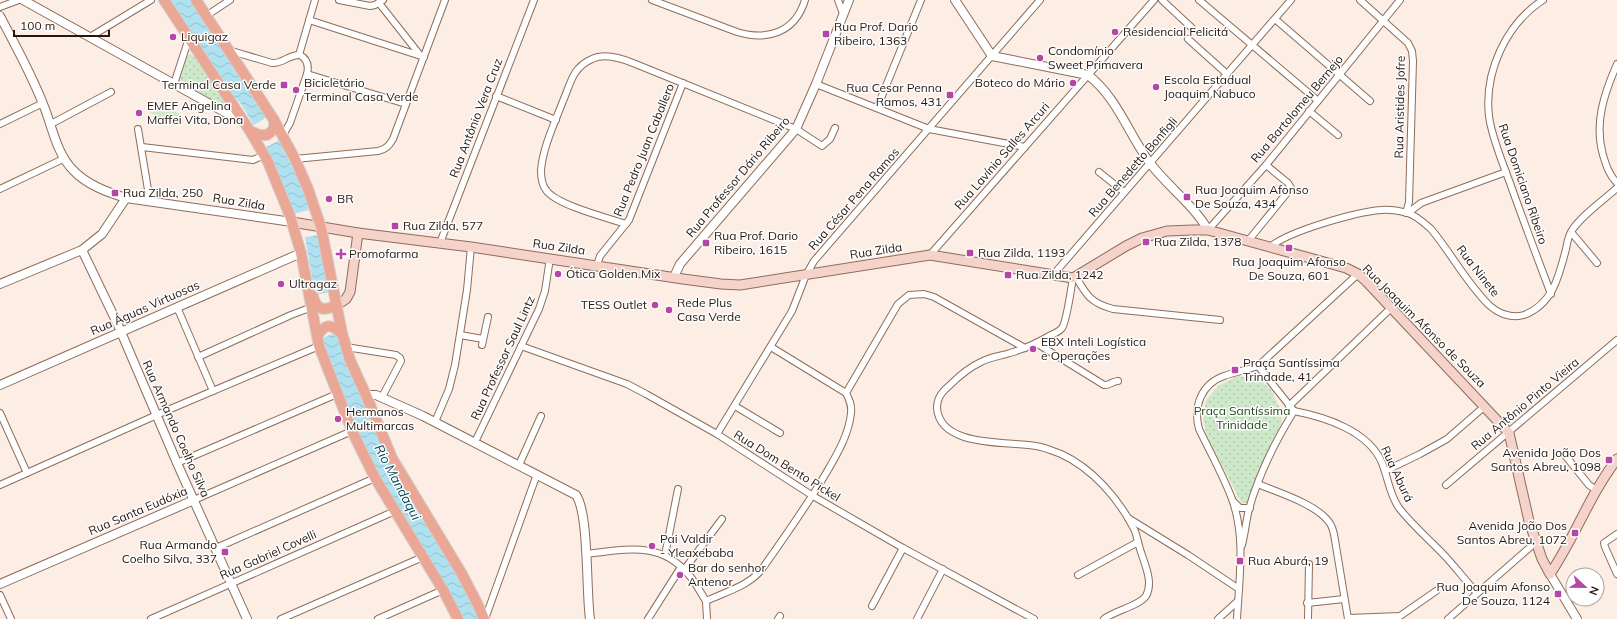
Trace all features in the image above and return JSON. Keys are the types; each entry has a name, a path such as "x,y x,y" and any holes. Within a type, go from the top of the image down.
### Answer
{"main road":[{"path":"164,0 242,118 254,133 292,222 301,253 318,341 352,431 374,478 443,590 458,619"},
{"path":"196,0 283,135 295,159 308,189 321,227 342,334 346,347 392,458 458,567 485,619"},
{"path":"254,133 267,135 272,132 274,122"},
{"name":"Rua Zilda","path":"292,222 358,233 471,246 721,284 740,285 930,255 1053,275 1075,277"},
{"path":"1075,277 1126,246 1150,236 1167,232 1208,230"},
{"name":"Rua Joaquim Afonso de Souza","path":"1208,230 1346,268 1358,274 1392,307 1486,406 1509,433 1529,521 1548,572"},
{"path":"308,286 312,290 317,306 328,308 337,305 346,298 350,292 358,233"},
{"path":"318,341 322,329 327,326 334,327 342,334"},
{"path":"1548,572 1561,557 1594,490 1617,455"},
{"path":"1594,490 1617,459"}],"street":[{"path":"0,7 19,0"},
{"path":"23,0 228,114 242,118"},
{"path":"90,38 151,0"},
{"path":"206,16 230,0"},
{"path":"299,55 315,0"},
{"path":"339,0 370,6 381,2 422,56"},
{"path":"295,159 385,149 393,139 422,56 445,0"},
{"name":"Rua Antônio Vera Cruz","path":"440,243 534,0"},
{"path":"652,0 736,32 750,36 762,37 775,34 786,28 796,19 805,0"},
{"path":"838,0 844,15"},
{"name":"Rua Professor Dário Ribeiro","path":"674,277 680,264 796,129 816,84 849,0"},
{"path":"877,108 921,0"},
{"path":"955,0 992,56 1088,75 1093,79 1110,100 1150,163 1200,215 1208,230"},
{"name":"Rua César Pena Ramos","path":"717,434 792,311 806,275 820,254 1040,0"},
{"name":"Rua Lavínio Salles Arcuri","path":"930,255 1154,0"},
{"path":"1162,0 1192,28"},
{"path":"1199,0 1317,100"},
{"name":"Rua Benedetto Bonfigli","path":"1053,275 1124,192 1182,128 1291,0"},
{"name":"Rua Aristides Jofre","path":"1360,0 1408,43 1412,51 1409,202 1407,213"},
{"name":"Rua Bartolomeu Bernejo","path":"1208,230 1266,164 1400,0"},
{"name":"Rua Domiciano Ribeiro","path":"1543,0 1532,7 1521,18 1510,32 1502,46 1494,70 1489,93 1489,116 1506,172 1551,294"},
{"name":"Rua Zilda","path":"0,16 27,67 43,103 63,159 86,181 108,192 126,198 292,222"},
{"path":"1275,19 1370,101"},
{"path":"309,20 422,56"},
{"path":"174,84 189,38"},
{"path":"1188,39 1227,74"},
{"path":"228,50 276,63 295,55 299,55 303,57 307,63 307,74 290,123 283,135"},
{"path":"626,224 568,205 546,192 542,180 541,170 546,150 556,120 575,73 592,59 601,57 623,59 796,129 822,146 830,139 835,128"},
{"path":"1617,64 1604,97 1599,131 1601,148 1606,167 1617,183"},
{"path":"307,74 406,104"},
{"name":"Rua Pedro Juan Caballero","path":"597,265 600,256 626,224 683,83"},
{"path":"816,84 929,129 1025,147"},
{"path":"51,124 111,92"},
{"path":"496,96 556,120"},
{"path":"0,124 43,103"},
{"path":"1309,110 1338,135"},
{"path":"138,129 150,202"},
{"path":"142,147 253,160 264,155"},
{"path":"0,188 63,159"},
{"path":"1248,241 1290,188 1288,183 1266,164"},
{"path":"1099,172 1124,192"},
{"path":"1407,213 1421,202 1506,172"},
{"name":"Rua Ninete","path":"1270,247 1278,240 1300,231 1362,213 1382,210 1407,213 1422,221 1430,229 1476,290 1489,304 1500,313 1512,316 1521,316 1535,309 1546,301 1558,278 1571,232 1580,221 1617,188"},
{"path":"0,284 82,250 102,234 126,198"},
{"path":"1571,232 1596,263"},
{"path":"435,422 449,389 467,290 471,246"},
{"name":"Rua Armando Coelho Silva","path":"82,250 121,332 177,463 247,619"},
{"name":"Rua Águas Virtuosas","path":"0,385 301,253"},
{"name":"Rua Professor Saul Lintz","path":"475,442 543,300 550,258"},
{"path":"1237,619 1240,555 1239,531 1232,500 1199,429 1196,419 1198,403 1202,392 1210,384 1224,376 1258,366 1358,274"},
{"path":"1075,277 1087,296 1100,306 1113,309 1220,320"},
{"path":"1075,277 1063,327 1025,348 982,361 955,379 943,391 938,399 938,416 943,425 960,435 994,443 1036,446 1062,455 1082,466 1095,476 1104,486 1127,517 1134,530 1149,578 1146,596 1141,601 1115,612 1104,619"},
{"path":"846,393 898,304 909,294 924,294 934,297 1025,348"},
{"path":"1240,555 1250,508 1258,484 1292,409 1392,307"},
{"path":"177,308 213,391"},
{"path":"198,357 291,315 312,308"},
{"path":"460,335 482,342 488,317"},
{"name":"Rua Antônio Pinto Vieira","path":"1446,485 1617,340"},
{"path":"0,485 213,391 318,341"},
{"path":"1036,343 1104,385 1107,385 1113,381 1118,381"},
{"name":"Rua Dom Bento Pickel","path":"522,346 627,384 717,434 813,496 903,548 1034,619"},
{"path":"346,347 400,358 401,361 382,397"},
{"path":"706,601 748,582 758,575 813,496 833,462 849,426 851,403 846,393 771,347"},
{"path":"1258,366 1292,409"},
{"path":"177,463 337,394"},
{"path":"366,395 376,395 382,397 435,422 572,492 579,498 584,530 590,619"},
{"path":"735,406 780,433"},
{"path":"1385,471 1447,439 1486,406"},
{"name":"Rua Aburá","path":"1292,409 1318,417 1356,433 1374,449 1378,454 1394,498 1399,507 1418,530 1446,558 1477,593"},
{"path":"0,413 27,473"},
{"path":"519,465 541,416"},
{"name":"Rua Santa Eudóxia","path":"0,584 352,431"},
{"path":"1564,454 1594,490"},
{"path":"485,619 537,474"},
{"path":"216,548 374,478"},
{"path":"1258,484 1309,507 1322,515 1329,522 1335,540 1348,619 1400,616 1436,591"},
{"path":"665,555 678,489"},
{"path":"1232,500 1240,508 1250,508"},
{"name":"Rua Gabriel Covelli","path":"150,619 394,512"},
{"path":"1127,517 1239,589"},
{"path":"648,619 683,568 722,519"},
{"path":"1617,534 1604,543 1617,574"},
{"path":"1078,575 1138,542"},
{"path":"1448,619 1536,542"},
{"path":"872,606 903,548"},
{"path":"586,554 645,550 665,555 683,568 691,578 706,601 707,619"},
{"path":"281,619 423,557"},
{"path":"1308,619 1307,603 1309,564"},
{"path":"917,619 943,569"},
{"name":"Rua Joaquim Afonso de Souza","path":"1548,572 1577,619"},
{"path":"378,619 443,590"},
{"path":"0,595 11,619"},
{"path":"1307,603 1344,599"},
{"path":"1218,619 1238,601"}],"green space":[{"path":"190,54 196,58 225,101 223,105 179,81 187,56"},
{"path":"155,101 181,115 175,126 149,112"},
{"name":"Praça Santíssima Trinidade","path":"1239,376 1260,380 1272,391 1280,409 1282,421 1274,441 1259,470 1249,500 1242,504 1207,436 1203,420 1206,400 1219,385"}],"water":[{"path":"169,0 190,0 267,117 254,125"},
{"path":"280,140 306,197 309,210 293,214 266,147"},
{"path":"318,235 329,292 315,295 305,237"},
{"name":"Rio Mandaqui","path":"336,333 348,365 427,521 482,619 463,619 380,479 351,418 321,338"}],"place":[{"name":"Residencial Felicitá","path":"1115,32"},
{"name":"Rua Prof. Dario Ribeiro, 1363","path":"826,34"},
{"name":"Liquigaz","path":"173,37"},
{"name":"Condomínio Sweet Primavera","path":"1040,58"},
{"name":"Boteco do Mário","path":"1073,83"},
{"name":"Terminal Casa Verde","path":"284,85"},
{"name":"Escola Estadual Joaquim Nabuco","path":"1156,87"},
{"name":"Bicicletário Terminal Casa Verde","path":"296,90"},
{"name":"Rua Cesar Penna Ramos, 431","path":"950,95"},
{"name":"EMEF Angelina Maffei Vita, Dona","path":"139,113"},
{"name":"Rua Zilda, 250","path":"115,193"},
{"name":"Rua Joaquim Afonso De Souza, 434","path":"1187,197"},
{"name":"BR","path":"329,199"},
{"name":"Rua Zilda, 577","path":"395,226"},
{"name":"Rua Zilda, 1378","path":"1146,242"},
{"name":"Rua Prof. Dario Ribeiro, 1615","path":"706,243"},
{"name":"Rua Joaquim Afonso De Souza, 601","path":"1289,248"},
{"name":"Rua Zilda, 1193","path":"970,253"},
{"name":"Promofarma","path":"341,254"},
{"name":"Ótica Golden Mix","path":"558,274"},
{"name":"Rua Zilda, 1242","path":"1008,275"},
{"name":"Ultragaz","path":"281,284"},
{"name":"TESS Outlet","path":"655,305"},
{"name":"Rede Plus Casa Verde","path":"669,310"},
{"name":"EBX Inteli Logística e Operações","path":"1033,349"},
{"name":"Praça Santíssima Trindade, 41","path":"1235,370"},
{"name":"Hermanos Multimarcas","path":"338,419"},
{"name":"Avenida João Dos Santos Abreu, 1098","path":"1609,460"},
{"name":"Avenida João Dos Santos Abreu, 1072","path":"1575,533"},
{"name":"Pai Valdir - Yleaxebaba","path":"652,546"},
{"name":"Rua Armando Coelho Silva, 337","path":"225,552"},
{"name":"Rua Aburá, 19","path":"1240,561"},
{"name":"Bar do senhor Antenor","path":"680,575"},
{"name":"Rua Joaquim Afonso De Souza, 1124","path":"1558,594"}]}
